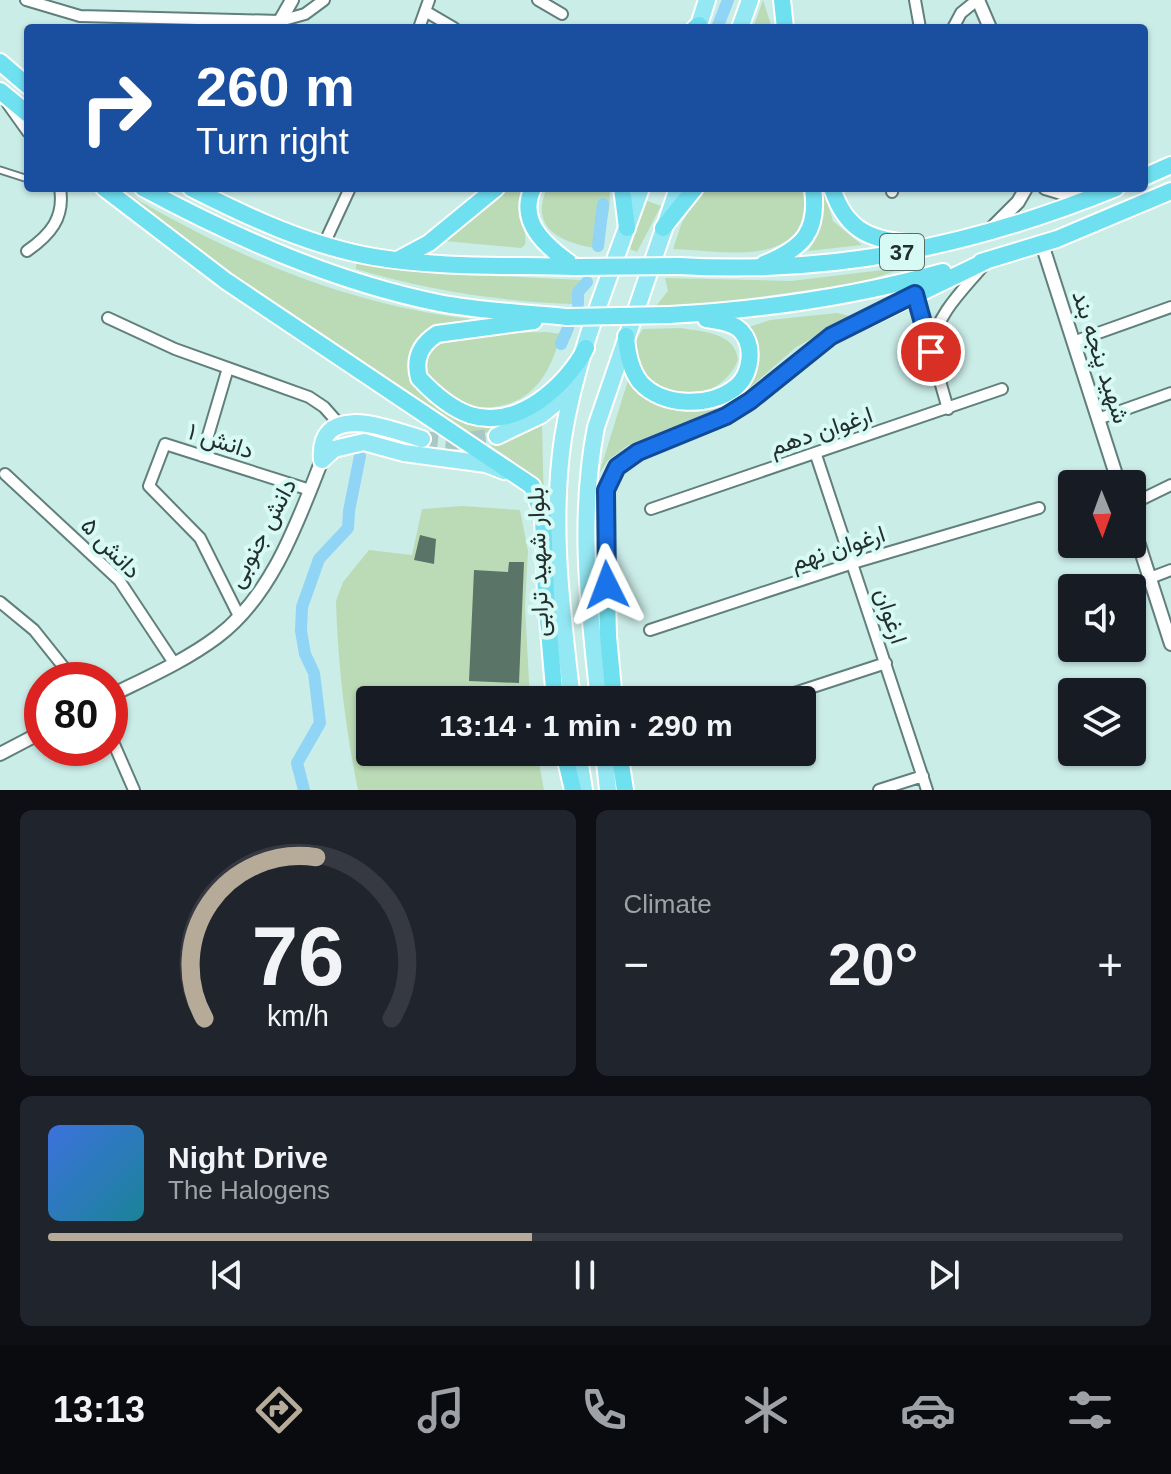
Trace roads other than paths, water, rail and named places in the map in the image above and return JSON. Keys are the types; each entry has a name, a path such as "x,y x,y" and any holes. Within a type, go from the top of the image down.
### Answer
{"highway":[{"path":"782,0 785,24"},
{"path":"0,62 24,83"},
{"path":"0,92 24,111"},
{"path":"1148,175 1171,165"},
{"name":"37","path":"151,192 220,227 292,258 360,282 442,303 567,317 748,311 899,284 1042,244 1171,191"},
{"path":"109,192 226,281 527,482 535,491 543,517 554,686"},
{"name":"37","path":"199,192 230,208 324,244 396,260 740,270 813,266 953,242 984,235 1106,192"},
{"path":"396,260 429,243 491,192"},
{"path":"532,192 528,212 536,232 575,267"},
{"path":"622,192 627,228"},
{"path":"663,228 692,192"},
{"path":"740,270 778,259 803,241 809,234 814,217 813,192"},
{"path":"834,192 848,220 870,237 924,245 953,242"},
{"path":"613,686 608,636 605,513 606,490 617,467 638,452 726,416 750,401 831,336 988,260"},
{"path":"626,336 633,371 641,383 653,392 667,398 695,402 711,400 737,387 745,377 749,362 749,348 741,332 724,323 669,315"},
{"path":"567,317 437,334 417,357 419,378 435,395 470,415 489,418 507,415 555,389 576,367 586,348"},
{"path":"567,766 573,790"},
{"path":"621,766 625,790"}],"main road":[{"path":"698,24 707,0"},
{"path":"741,24 750,0"},
{"name":"بلوار شهید ترابی","path":"570,686 560,593 557,515 563,438 586,348 640,192"},
{"name":"بلوار شهید ترابی","path":"598,686 587,577 586,488 596,427 676,192"},
{"path":"497,436 541,415 575,388"},
{"path":"322,460 323,442 340,425 374,423 422,439"},
{"path":"322,460 334,449 364,442 404,453 486,464 527,482"},
{"path":"580,766 584,790"},
{"path":"605,766 608,790"}],"street":[{"path":"26,0 80,16 280,21 305,14 324,0"},
{"path":"280,21 292,0"},
{"path":"538,0 562,14"},
{"path":"915,0 919,24"},
{"path":"955,24 961,13 978,0 988,24"},
{"path":"420,24 427,5 449,24"},
{"path":"0,92 24,126"},
{"path":"27,251 47,237 57,222 59,192"},
{"path":"324,244 348,192"},
{"path":"984,235 1018,202 1024,192"},
{"path":"1058,192 1097,196"},
{"name":"شهید پنجه بند","path":"1042,244 1114,470"},
{"path":"931,352 934,335 943,317 988,260"},
{"path":"915,294 948,409"},
{"path":"1073,342 1171,307"},
{"path":"108,318 175,349 309,397 324,407 340,425"},
{"path":"202,456 228,368"},
{"name":"ارغوان دهم","path":"651,509 1002,389"},
{"path":"1098,419 1171,393"},
{"name":"دانش ۱","path":"239,616 200,538 149,486 165,444 310,490"},
{"name":"ارغوان","path":"816,455 927,790"},
{"name":"دانش جنوبی","path":"128,687 219,635 239,616 264,585 322,460"},
{"name":"دانش ۵","path":"5,474 119,580 174,663"},
{"path":"1146,497 1171,485"},
{"name":"ارغوان نهم","path":"650,630 853,563 1039,508"},
{"path":"1143,558 1171,644"},
{"path":"1150,578 1171,570"},
{"path":"0,602 34,630 60,662"},
{"path":"816,686 886,663"},
{"path":"0,754 24,741"},
{"path":"124,766 134,790"},
{"path":"879,790 923,776"}],"lane":[{"path":"0,170 24,178"}],"waterway":[{"path":"719,24 728,0"},
{"path":"598,246 603,204"},
{"path":"578,304 578,292 587,282"},
{"path":"561,344 568,328"},
{"path":"304,790 297,763 320,723 314,673 305,654 301,631 302,607 319,559 348,528 360,456"}],"tunnel":[{"path":"422,439 451,442 497,436"}]}
